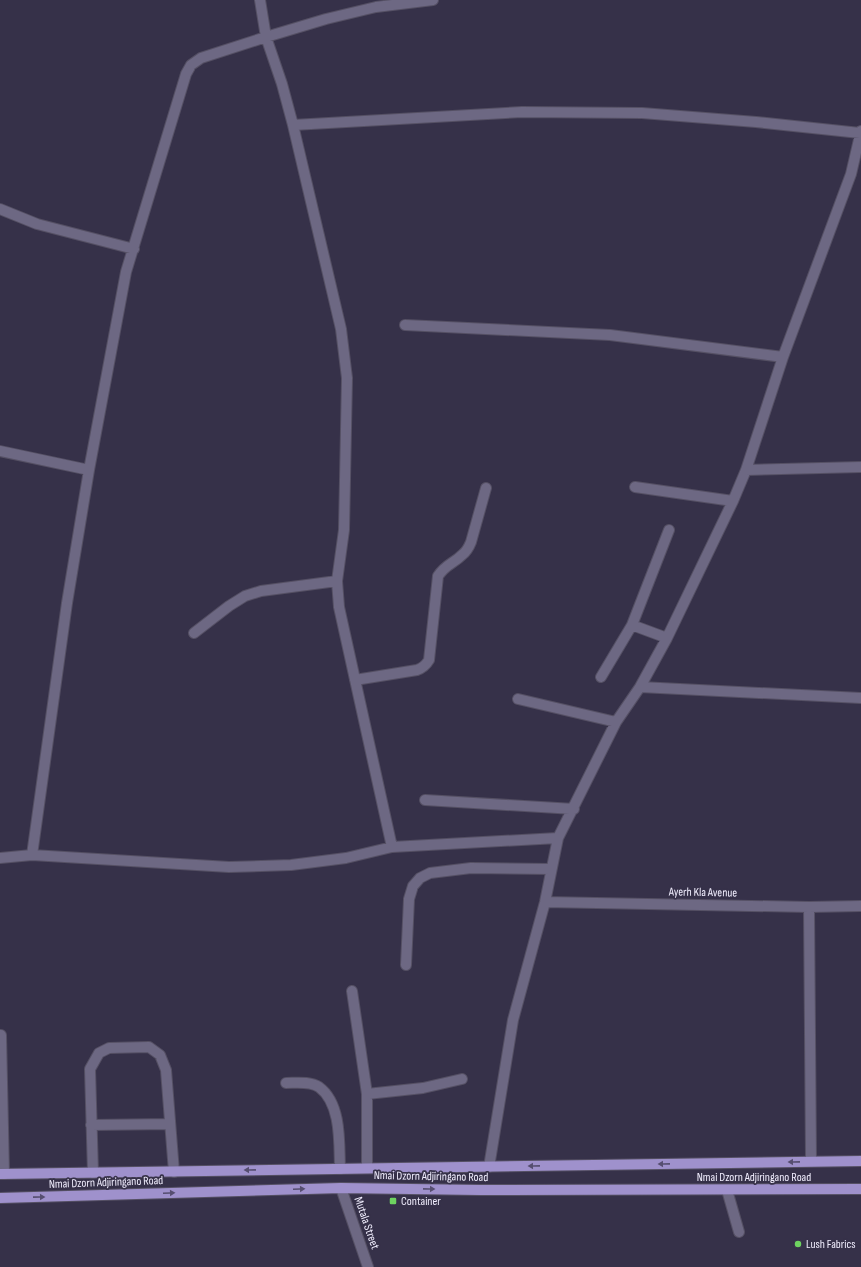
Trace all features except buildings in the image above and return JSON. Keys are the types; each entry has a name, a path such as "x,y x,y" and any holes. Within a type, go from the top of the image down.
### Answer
{"main road":[{"name":"Nmai Dzorn Adjiringano Road","path":"2,1174 861,1161"},
{"name":"Nmai Dzorn Adjiringano Road","path":"0,1198 341,1188 488,1190 861,1189"}],"street":[{"path":"260,0 266,37 282,84 293,125 341,329 347,378 344,530 337,581 338,607 392,848"},
{"path":"32,855 67,603 89,470 126,272 186,74 191,65 201,58 326,19 376,7 433,0"},
{"path":"293,125 522,112 642,113 861,132 856,175 783,357 746,470 733,501 667,638 640,687 616,722 574,809 558,838 545,902 513,1020 488,1167"},
{"path":"0,209 37,224 134,249"},
{"path":"405,325 610,335 783,357"},
{"path":"0,451 89,470"},
{"path":"746,470 861,467"},
{"path":"635,487 733,501"},
{"path":"355,680 418,670 427,664 429,660 438,576 443,568 464,554 471,542 486,488"},
{"path":"601,677 632,625 668,530"},
{"path":"194,633 229,606 245,596 261,591 337,581"},
{"path":"632,625 667,638"},
{"path":"640,687 861,698"},
{"path":"518,698 616,722"},
{"path":"425,800 574,809"},
{"path":"0,858 32,855 229,868 291,865 346,858 392,848 558,838"},
{"path":"406,965 409,899 413,886 420,878 430,873 472,868 552,869"},
{"name":"Ayerh Kla Avenue","path":"545,902 809,907 861,906"},
{"path":"809,907 811,1161"},
{"path":"352,991 367,1094 367,1168"},
{"path":"1,1035 2,1174"},
{"path":"93,1173 90,1069 99,1053 109,1048 149,1047 160,1055 166,1070 174,1172"},
{"path":"367,1094 423,1088 462,1079"},
{"path":"286,1083 308,1083 319,1087 329,1099 335,1112 338,1128 340,1169"},
{"path":"91,1125 170,1124"},
{"name":"Mutala Street","path":"341,1188 368,1267"},
{"path":"727,1190 739,1232"}],"place":[{"name":"Container","path":"393,1201"},
{"name":"Lush Fabrics","path":"798,1244"}]}
